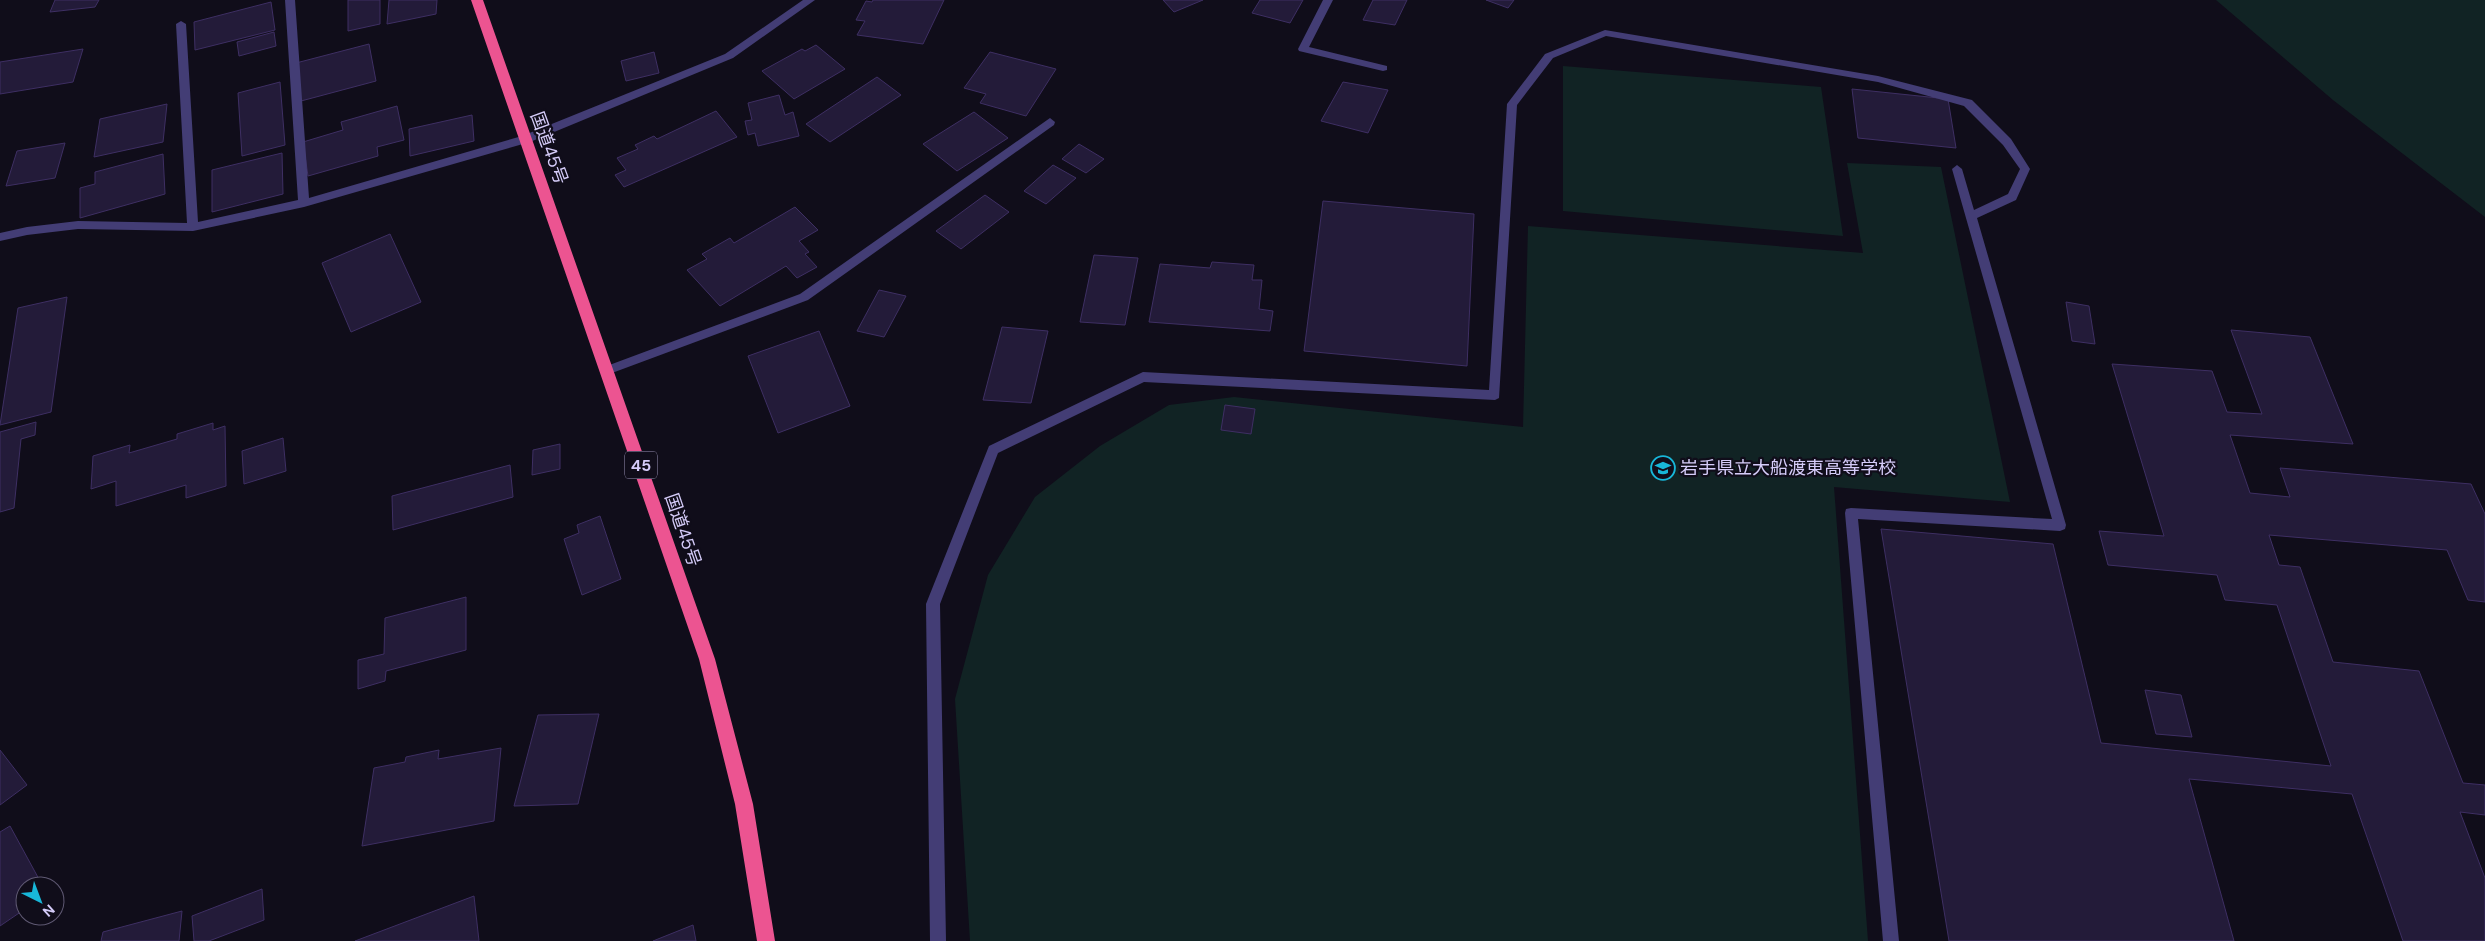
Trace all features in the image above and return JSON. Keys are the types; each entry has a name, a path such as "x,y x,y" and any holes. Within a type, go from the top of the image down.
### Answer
{"highway":[{"name":"国道45号","path":"477,0 708,659 744,804 766,941"}],"street":[{"path":"290,0 304,203"},
{"path":"0,238 27,231 78,225 192,227 304,203 526,139 729,56 810,0"},
{"path":"1328,0 1303,49 1383,68"},
{"path":"181,24 192,227"},
{"path":"938,941 934,604 993,450 1143,377 1495,395 1512,104 1549,56 1605,33 1878,79 1968,103 2007,142 2025,169 2012,197 1970,216"},
{"path":"608,370 804,297 1050,122"},
{"path":"1891,941 1851,513 2060,525 1957,169"}],"shaded area":[{"path":"2216,0 2485,0 2485,217 2333,100"},
{"path":"1563,66 1821,87 1843,236 1563,211"},
{"path":"1847,163 1941,167 2010,502 1834,487 1868,941 970,941 955,699 988,575 1035,497 1100,446 1169,405 1234,397 1523,427 1528,226 1863,253"}],"building":[{"path":"55,0 99,0 95,7 50,12"},
{"path":"348,0 380,0 380,24 348,31"},
{"path":"389,0 437,0 436,14 387,24"},
{"path":"873,0 944,0 923,44 857,35 865,21 856,20 866,1 872,2"},
{"path":"1163,0 1203,0 1174,12"},
{"path":"1260,0 1303,0 1290,23 1252,13"},
{"path":"1373,0 1407,0 1395,25 1363,20"},
{"path":"1486,0 1514,0 1508,8"},
{"path":"271,2 275,30 195,50 194,22"},
{"path":"274,32 276,46 239,56 237,42"},
{"path":"369,44 376,81 301,101 296,63"},
{"path":"816,45 845,69 794,99 762,71 802,49 805,51"},
{"path":"83,49 73,82 0,94 0,62"},
{"path":"654,52 659,73 626,81 621,61"},
{"path":"990,52 1056,69 1026,116 980,103 986,94 964,88"},
{"path":"877,77 901,95 830,142 806,124"},
{"path":"280,82 285,145 242,156 238,93"},
{"path":"1343,82 1388,90 1368,133 1321,121"},
{"path":"1852,89 1948,99 1956,148 1858,138"},
{"path":"779,95 785,115 793,112 799,136 758,146 755,133 748,135 745,121 752,120 748,103"},
{"path":"167,104 163,142 94,157 100,119"},
{"path":"397,106 404,140 377,147 378,156 308,176 303,142 343,130 341,122"},
{"path":"716,111 737,137 624,187 615,175 626,170 617,158 638,149 635,145 654,136 657,139"},
{"path":"974,112 1008,138 957,171 923,144"},
{"path":"472,115 474,141 410,156 409,129"},
{"path":"65,143 55,178 6,186 17,151"},
{"path":"1079,144 1104,159 1086,173 1062,159"},
{"path":"282,153 283,194 212,212 212,170"},
{"path":"163,154 165,194 80,218 80,188 95,184 95,172"},
{"path":"1053,165 1076,178 1046,204 1024,191"},
{"path":"985,195 1009,212 961,249 936,231"},
{"path":"1323,201 1474,214 1467,366 1304,351"},
{"path":"795,207 818,230 799,241 809,252 805,254 817,267 797,278 786,266 720,306 687,270 707,259 702,254 730,238 734,243"},
{"path":"390,234 421,302 351,332 322,263"},
{"path":"1094,255 1138,258 1125,325 1080,322"},
{"path":"1212,262 1254,265 1252,280 1262,280 1259,309 1273,311 1270,331 1149,322 1160,264 1210,268"},
{"path":"879,290 906,296 884,337 857,331"},
{"path":"67,297 51,412 0,425 18,308"},
{"path":"2066,302 2089,306 2095,344 2072,341"},
{"path":"1002,327 1048,331 1031,403 983,400"},
{"path":"2231,330 2310,337 2353,444 2230,435 2250,493 2290,497 2280,468 2471,484 2485,514 2485,602 2468,600 2447,550 2269,535 2279,565 2300,567 2333,662 2419,671 2463,783 2485,785 2485,815 2460,812 2485,878 2485,941 2403,941 2352,794 2189,779 2234,941 1949,941 1881,529 2053,544 2101,743 2331,766 2277,605 2225,600 2217,575 2108,565 2099,531 2164,536 2112,364 2212,371 2227,412 2262,414"},
{"path":"819,331 850,406 778,433 748,356"},
{"path":"1225,405 1255,409 1251,434 1221,430"},
{"path":"36,422 35,435 21,439 14,508 0,512 0,432"},
{"path":"213,423 213,430 225,426 226,486 186,498 186,485 116,506 116,481 91,489 93,456 130,445 129,453 177,439 177,434"},
{"path":"283,438 286,471 244,484 242,451"},
{"path":"560,444 560,469 532,475 533,450"},
{"path":"510,465 513,497 393,530 392,496"},
{"path":"600,516 621,579 582,595 564,539 579,533 577,525"},
{"path":"466,597 466,650 386,671 385,681 358,689 358,660 384,654 385,618"},
{"path":"2145,690 2181,695 2192,737 2156,734"},
{"path":"599,714 578,804 514,806 538,715"},
{"path":"501,748 494,821 362,846 374,768 405,762 406,757 439,750 438,759"},
{"path":"0,750 27,785 0,805"},
{"path":"10,826 37,876 15,876 15,916 0,926 0,832"},
{"path":"262,889 264,920 209,941 194,941 192,916"},
{"path":"474,896 479,941 355,941"},
{"path":"182,911 179,941 101,941 103,932"},
{"path":"693,925 696,941 653,941"}],"place":[{"name":"岩手県立大船渡東高等学校","path":"1663,468"}]}
